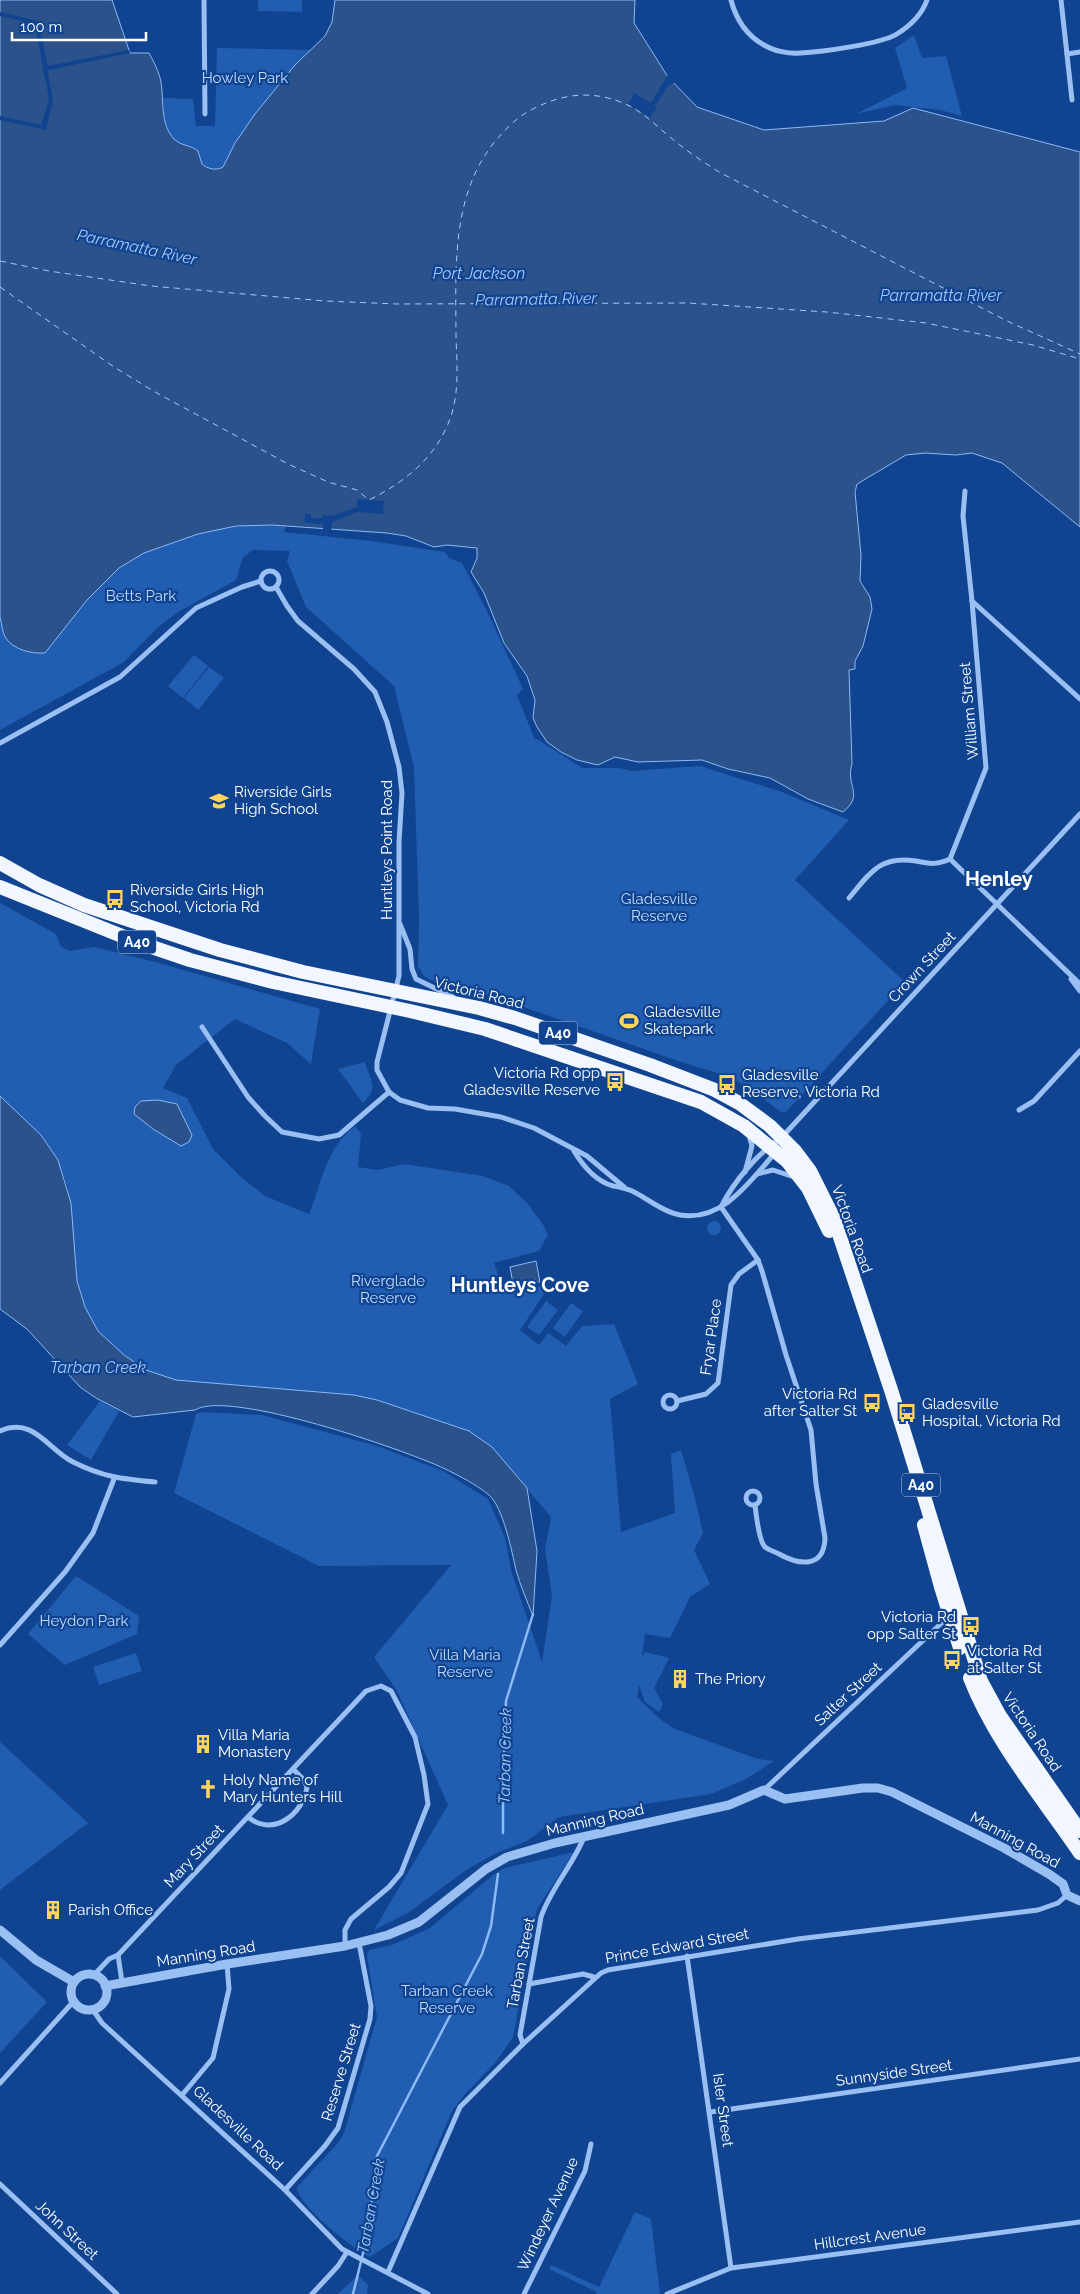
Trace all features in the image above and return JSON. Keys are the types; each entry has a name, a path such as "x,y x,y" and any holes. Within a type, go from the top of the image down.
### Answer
{"highway":[{"name":"Victoria Road","path":"0,864 39,886 84,905 260,962 479,1008 650,1065 715,1090 752,1111 782,1137 810,1171 834,1219 895,1402 982,1681 1000,1716 1080,1831"},
{"name":"Victoria Road","path":"0,887 137,942 190,960 273,982 485,1029 678,1094 708,1105 772,1148 808,1188 826,1222 926,1532 949,1615 971,1681 991,1721 1080,1853"}],"street":[{"path":"204,0 205,114"},
{"path":"731,0 742,27 764,45 780,51 800,53 886,40 907,27 917,17 927,0"},
{"path":"1061,0 1072,100"},
{"path":"1067,54 1080,52"},
{"name":"William Street","path":"950,859 986,768 972,600 962,516 965,491"},
{"path":"0,743 120,678 196,608 242,587 261,581 265,573 274,571 279,579 276,587 271,589 266,588 261,581"},
{"name":"Huntleys Point Road","path":"276,587 286,606 298,621 365,680 375,692 382,706 395,747 401,780 399,976 377,1062 378,1070 389,1092"},
{"path":"972,600 1080,699"},
{"name":"Crown Street","path":"782,1137 1080,814"},
{"path":"849,898 878,866 890,860 932,864 950,859 1080,984"},
{"path":"399,921 410,949 412,969 416,979 479,1008"},
{"path":"1064,968 1080,991"},
{"path":"202,1027 248,1097 282,1132 319,1140 339,1135 389,1092 414,1106 482,1114 534,1128 587,1156 624,1187 679,1214 703,1214 734,1200 756,1174 772,1148 782,1137"},
{"path":"1019,1110 1034,1101 1080,1051"},
{"path":"727,1116 741,1125 751,1140 751,1152 744,1175"},
{"path":"721,1207 744,1175 782,1137"},
{"path":"573,1150 592,1174 612,1186 624,1187"},
{"path":"756,1174 765,1171 780,1171 789,1174 808,1188"},
{"path":"721,1207 758,1260 786,1355 811,1430 816,1484 825,1538 825,1546 820,1555 810,1562 798,1563 765,1547 761,1537 755,1505"},
{"name":"Fryar Place","path":"677,1401 706,1394 718,1383 731,1285 739,1274 758,1260"},
{"path":"0,1431 9,1427 25,1429 40,1434 71,1461 114,1478 155,1482"},
{"path":"0,1645 65,1572 93,1533 114,1478"},
{"name":"Salter Street","path":"764,1790 949,1615"},
{"name":"Mary Street","path":"94,1975 109,1959 118,1955 366,1691 381,1686 391,1691 415,1737 424,1775 428,1804 401,1873 351,1919 345,1930 345,1946"},
{"path":"248,1817 263,1825 272,1827 282,1823 292,1813 302,1802 307,1787 304,1780 293,1769"},
{"name":"Manning Road","path":"105,1986 227,1964 345,1946 388,1936 419,1922 486,1869 507,1857 584,1836 729,1805 764,1790 785,1799 863,1788 878,1788 892,1792 1004,1848 1049,1874 1063,1884 1067,1895 1080,1901"},
{"name":"Tarban Street","path":"524,2044 520,2035 544,1909 577,1854 584,1836"},
{"name":"Prince Edward Street","path":"388,2272 460,2107 594,1977 608,1970 798,1939 1038,1910 1058,1903 1067,1895"},
{"path":"0,1930 36,1960 74,1982"},
{"name":"Reserve Street","path":"285,2190 325,2146 338,2128 370,2019 371,2006 359,1943"},
{"path":"118,1955 122,1982"},
{"name":"Isler Street","path":"687,1956 732,2268"},
{"path":"182,2095 214,2058 229,1989 227,1964"},
{"path":"85,1974 94,1975 101,1979 105,1986 105,2001 93,2010 82,2009 73,2002 70,1992 74,1982 85,1974"},
{"path":"530,1984 583,1974 594,1977"},
{"path":"0,2083 73,2002"},
{"name":"Gladesville Road","path":"93,2010 102,2023 285,2190 349,2253 428,2294"},
{"name":"Sunnyside Street","path":"711,2112 1080,2060"},
{"name":"Windeyer Avenue","path":"524,2294 585,2171 591,2144"},
{"name":"John Street","path":"0,2184 117,2294"},
{"name":"Hillcrest Avenue","path":"667,2294 732,2268 1080,2222"},
{"path":"312,2294 349,2253"}],"green space":[{"path":"258,0 302,0 302,12 258,11"},
{"path":"914,35 922,58 946,56 962,116 940,110 895,105 856,114 907,88 895,48"},
{"name":"Howley Park","path":"217,48 311,50 255,114 235,143 223,167 214,170 204,165 199,154 191,148 178,143 169,134 164,116 163,98 193,99 196,126 215,126"},
{"name":"Gladesville Reserve","path":"254,525 286,526 284,532 371,541 445,552 449,558 462,563 486,609 523,689 517,695 535,740 537,739 582,768 620,768 631,771 700,766 782,792 849,820 795,880 905,982 786,1112 781,1112 748,1087 727,1076 681,1062 469,988 431,980 424,976 418,966 419,919 414,768 394,686 306,607 287,561 290,551 253,550 243,557 236,580 178,612 158,627 124,662 0,730 0,617 4,635 45,653 80,607 99,586 120,567 134,558 150,549 202,532"},
{"path":"194,655 208,666 183,698 168,686"},
{"path":"209,667 224,678 198,710 184,698"},
{"name":"Riverglade Reserve","path":"0,903 56,934 61,947 70,951 94,947 159,963 320,1009 311,1064 287,1043 235,1019 176,1065 163,1088 187,1098 213,1149 241,1177 265,1196 309,1214 331,1155 345,1135 355,1126 361,1134 358,1167 378,1170 404,1164 483,1176 509,1186 527,1203 544,1226 548,1235 539,1251 494,1263 505,1293 541,1286 544,1294 520,1330 539,1345 548,1333 566,1346 582,1326 614,1324 638,1384 610,1399 621,1532 675,1513 671,1454 681,1450 703,1533 694,1550 710,1584 690,1597 670,1638 645,1634 642,1656 645,1652 669,1658 654,1688 663,1704 659,1712 645,1702 639,1685 637,1697 661,1720 675,1729 758,1759 774,1761 746,1779 711,1794 559,1817 527,1841 497,1853 469,1868 408,1913 374,1930 448,1805 397,1691 374,1657 451,1565 319,1566 174,1493 196,1414 201,1412 262,1415 377,1446 443,1471 488,1499 505,1538 511,1570 542,1662 552,1596 545,1549 551,1517 492,1447 377,1400 354,1395 176,1380 146,1370 124,1355 98,1331 85,1307 77,1281 68,1189 58,1160 41,1135 0,1096"},
{"path":"365,1062 372,1088 371,1093 363,1103 338,1069"},
{"path":"714,1221 719,1223 721,1228 719,1233 714,1235 709,1233 707,1228 709,1223"},
{"path":"546,1301 558,1310 539,1335 527,1327"},
{"path":"571,1303 583,1311 565,1337 553,1328"},
{"path":"100,1401 119,1411 91,1460 67,1445"},
{"name":"Heydon Park","path":"76,1576 139,1616 137,1634 65,1665 28,1634"},
{"path":"136,1653 142,1671 99,1685 93,1667"},
{"path":"0,1742 88,1823 0,1890"},
{"name":"Tarban Creek Reserve","path":"574,1852 537,1909 513,2037 496,2062 466,2093 452,2111 398,2238 370,2257 327,2226 299,2195 297,2187 338,2143 344,2133 377,2017 367,1956 369,1950 392,1945 430,1928 493,1875 505,1868"},
{"path":"0,1956 47,2002 0,2053"},
{"path":"635,2212 651,2219 660,2294 596,2294 597,2292 549,2269 551,2265 599,2287"},
{"path":"358,2275 368,2285 367,2294 338,2294"}],"water":[{"name":"Port Jackson","path":"0,0 112,0 130,53 149,53 156,67 161,82 163,112 166,126 170,133 177,141 198,151 202,164 212,169 223,167 235,143 255,114 295,65 325,36 332,22 335,0 635,0 634,23 668,77 697,107 764,130 884,121 913,108 1080,152 1080,527 1002,463 972,453 956,455 925,453 906,455 857,484 855,492 861,555 860,581 870,597 872,609 863,646 855,661 855,669 849,670 851,778 854,795 853,800 843,812 808,799 770,778 728,769 702,760 638,762 615,757 598,765 577,760 547,742 533,718 535,700 527,676 504,643 484,593 471,572 477,558 477,548 447,545 434,547 406,536 387,533 272,525 236,526 198,534 144,553 119,568 87,600 45,653 34,653 18,648 5,637 0,617"},
{"path":"0,1096 41,1135 58,1160 71,1203 77,1281 85,1307 98,1331 124,1355 146,1370 176,1380 354,1395 377,1400 469,1431 492,1447 527,1488 537,1551 533,1616 518,1576 499,1509 489,1495 467,1480 423,1459 393,1448 318,1424 278,1414 243,1408 214,1406 133,1417 96,1398 80,1387 27,1329 0,1309"},
{"path":"158,1100 177,1104 192,1135 189,1142 181,1146 153,1129 134,1114 135,1107 141,1101"},
{"path":"536,1261 540,1282 536,1282 536,1280 513,1284 510,1267"}],"pier":[{"path":"0,12 38,21 48,66 129,50 130,53 49,70 53,100 46,130 0,120 0,116 41,125 49,99 35,26 32,23 0,16"},
{"path":"669,73 677,82 669,85 655,106 657,109 651,114 651,118 627,103 631,100 634,93 651,103"},
{"path":"357,499 384,501 383,514 357,512 332,522 331,531 323,531 323,524 305,523 305,514 311,514 311,518 323,518 323,515 332,516 357,507"}],"waterway":[{"name":"Tarban Creek","path":"503,1833 506,1701 533,1614"},
{"name":"Tarban Creek","path":"353,2294 369,2229 376,2158 482,1954 491,1926 498,1874"}],"ferry route":[{"path":"0,287 114,367 155,392 288,464 328,482 357,490 369,500 383,493 420,465 439,442 452,413 456,395 457,376 456,286 459,234 463,208 471,184 482,161 497,139 526,113 552,101 584,95 607,98 626,104 646,116 700,160 719,172 1007,321 1080,354"},
{"path":"0,261 49,271 151,286 325,301 397,304 688,303 827,312 926,323 1033,345 1080,359"}],"place":[{"name":"Riverside Girls High School","path":"219,801"},
{"name":"Riverside Girls High School, Victoria Rd","path":"115,899"},
{"name":"Gladesville Skatepark","path":"629,1021"},
{"name":"Victoria Rd opp Gladesville Reserve","path":"615,1082"},
{"name":"Gladesville Reserve, Victoria Rd","path":"727,1084"},
{"name":"Victoria Rd after Salter St","path":"872,1403"},
{"name":"Gladesville Hospital, Victoria Rd","path":"907,1413"},
{"name":"Victoria Rd opp Salter St","path":"971,1626"},
{"name":"Victoria Rd at Salter St","path":"952,1660"},
{"name":"The Priory","path":"680,1679"},
{"name":"Villa Maria Monastery","path":"203,1744"},
{"name":"Holy Name of Mary Hunters Hill","path":"208,1789"},
{"name":"Parish Office","path":"53,1910"}],"district":[{"name":"Henley","path":"999,879"},
{"name":"Huntleys Cove","path":"520,1285"}],"water label":[{"name":"Parramatta River","path":"137,247"},
{"name":"Parramatta River","path":"941,295"},
{"name":"Parramatta River","path":"536,299"}],"park label":[{"name":"Betts Park","path":"141,596"},
{"name":"Villa Maria Reserve","path":"465,1664"}]}
